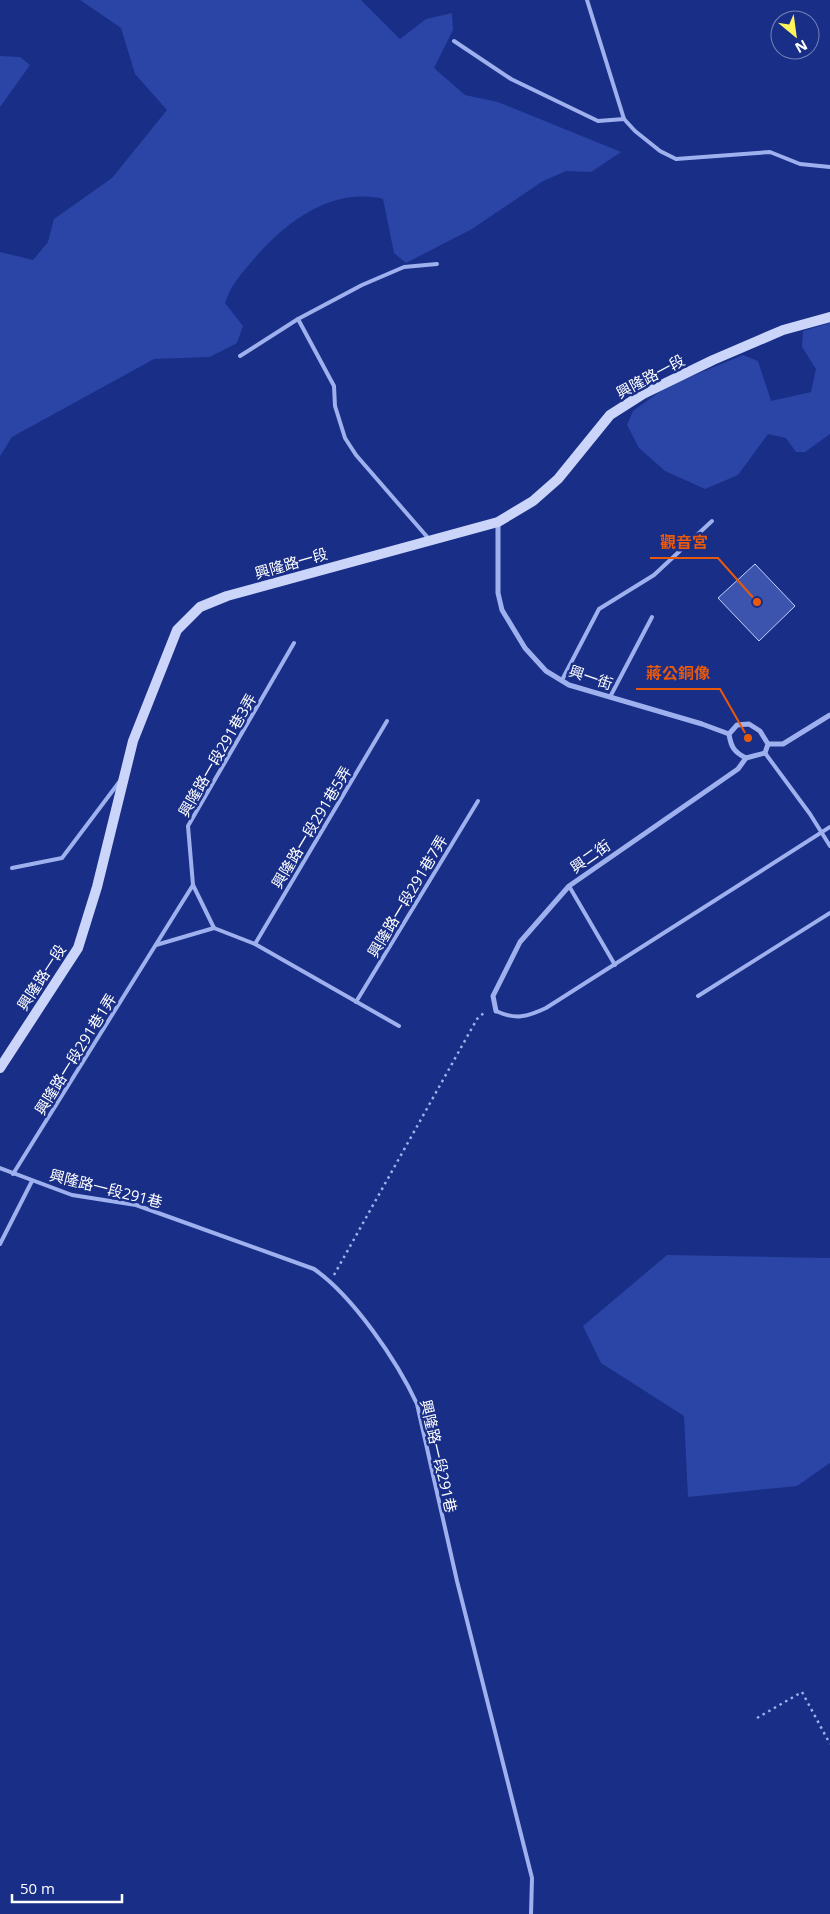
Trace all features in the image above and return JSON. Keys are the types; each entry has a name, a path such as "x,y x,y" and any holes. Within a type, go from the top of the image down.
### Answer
{"street":[{"name":"興隆路一段","path":"0,1068 78,948 97,887 133,741 177,630 200,607 227,596 498,522 533,501 552,484 610,416 643,394 713,360 783,330 830,317"},
{"name":"興一街","path":"498,522 498,593 502,610 525,648 546,671 562,680 610,697 702,724 729,734"},
{"path":"768,744 783,744 830,715"},
{"path":"749,724 760,730 768,744 765,752 746,758 736,753 731,745 729,734 737,725 749,724"},
{"name":"興二街","path":"496,1011 492,996 520,942 569,886 738,769 746,758"}],"lane":[{"path":"587,0 624,119 635,131 660,151 676,159 770,152 800,164 830,167"},
{"path":"454,41 511,79 598,120 624,119"},
{"path":"240,356 298,319 362,285 404,267 437,264"},
{"path":"298,319 334,386 335,406 345,438 405,513 431,540"},
{"path":"562,680 600,609 654,575 712,521"},
{"path":"610,697 652,617"},
{"name":"興隆路一段291巷3弄","path":"193,885 188,826 294,643"},
{"name":"興隆路一段291巷5弄","path":"255,944 387,721"},
{"path":"765,752 830,846"},
{"path":"12,868 62,858 124,775"},
{"name":"興隆路一段291巷7弄","path":"356,1002 478,801"},
{"path":"496,1011 509,1018 528,1017 546,1008 830,827"},
{"path":"193,885 214,928"},
{"name":"興隆路一段291巷1弄","path":"13,1174 193,885"},
{"path":"569,886 615,964"},
{"path":"698,996 830,913"},
{"path":"156,946 214,928 255,944 398,1026"},
{"name":"興隆路一段291巷","path":"0,1168 72,1195 136,1205 149,1209 314,1269 330,1280 375,1334 409,1386 417,1404 457,1581 532,1878 531,1914"},
{"path":"0,1244 32,1180"}],"path":[{"path":"330,1280 380,1195 477,1019 494,1003"},
{"path":"757,1718 802,1692 830,1744"}],"shaded area":[{"path":"80,0 361,0 400,39 426,19 452,13 453,30 434,68 465,95 498,102 621,152 591,172 566,171 543,181 472,229 406,263 394,253 383,199 345,198 311,211 280,232 254,259 233,285 225,303 243,326 237,343 210,357 154,359 12,437 0,456 0,252 33,260 48,242 54,219 112,178 167,110 135,74 121,28"},
{"path":"0,56 20,57 30,65 0,107"},
{"path":"830,323 830,434 805,452 796,452 786,438 768,434 738,475 705,489 665,471 639,448 627,425 633,411 666,387 743,355 758,361 771,401 811,392 816,369 802,347 803,331"},
{"path":"667,1255 830,1258 830,1463 797,1486 688,1497 684,1416 601,1363 583,1326"}],"building":[{"path":"755,564 795,606 759,641 718,598"}],"place":[{"name":"觀音宮","path":"757,602"},
{"name":"蔣公銅像","path":"748,738"}]}
